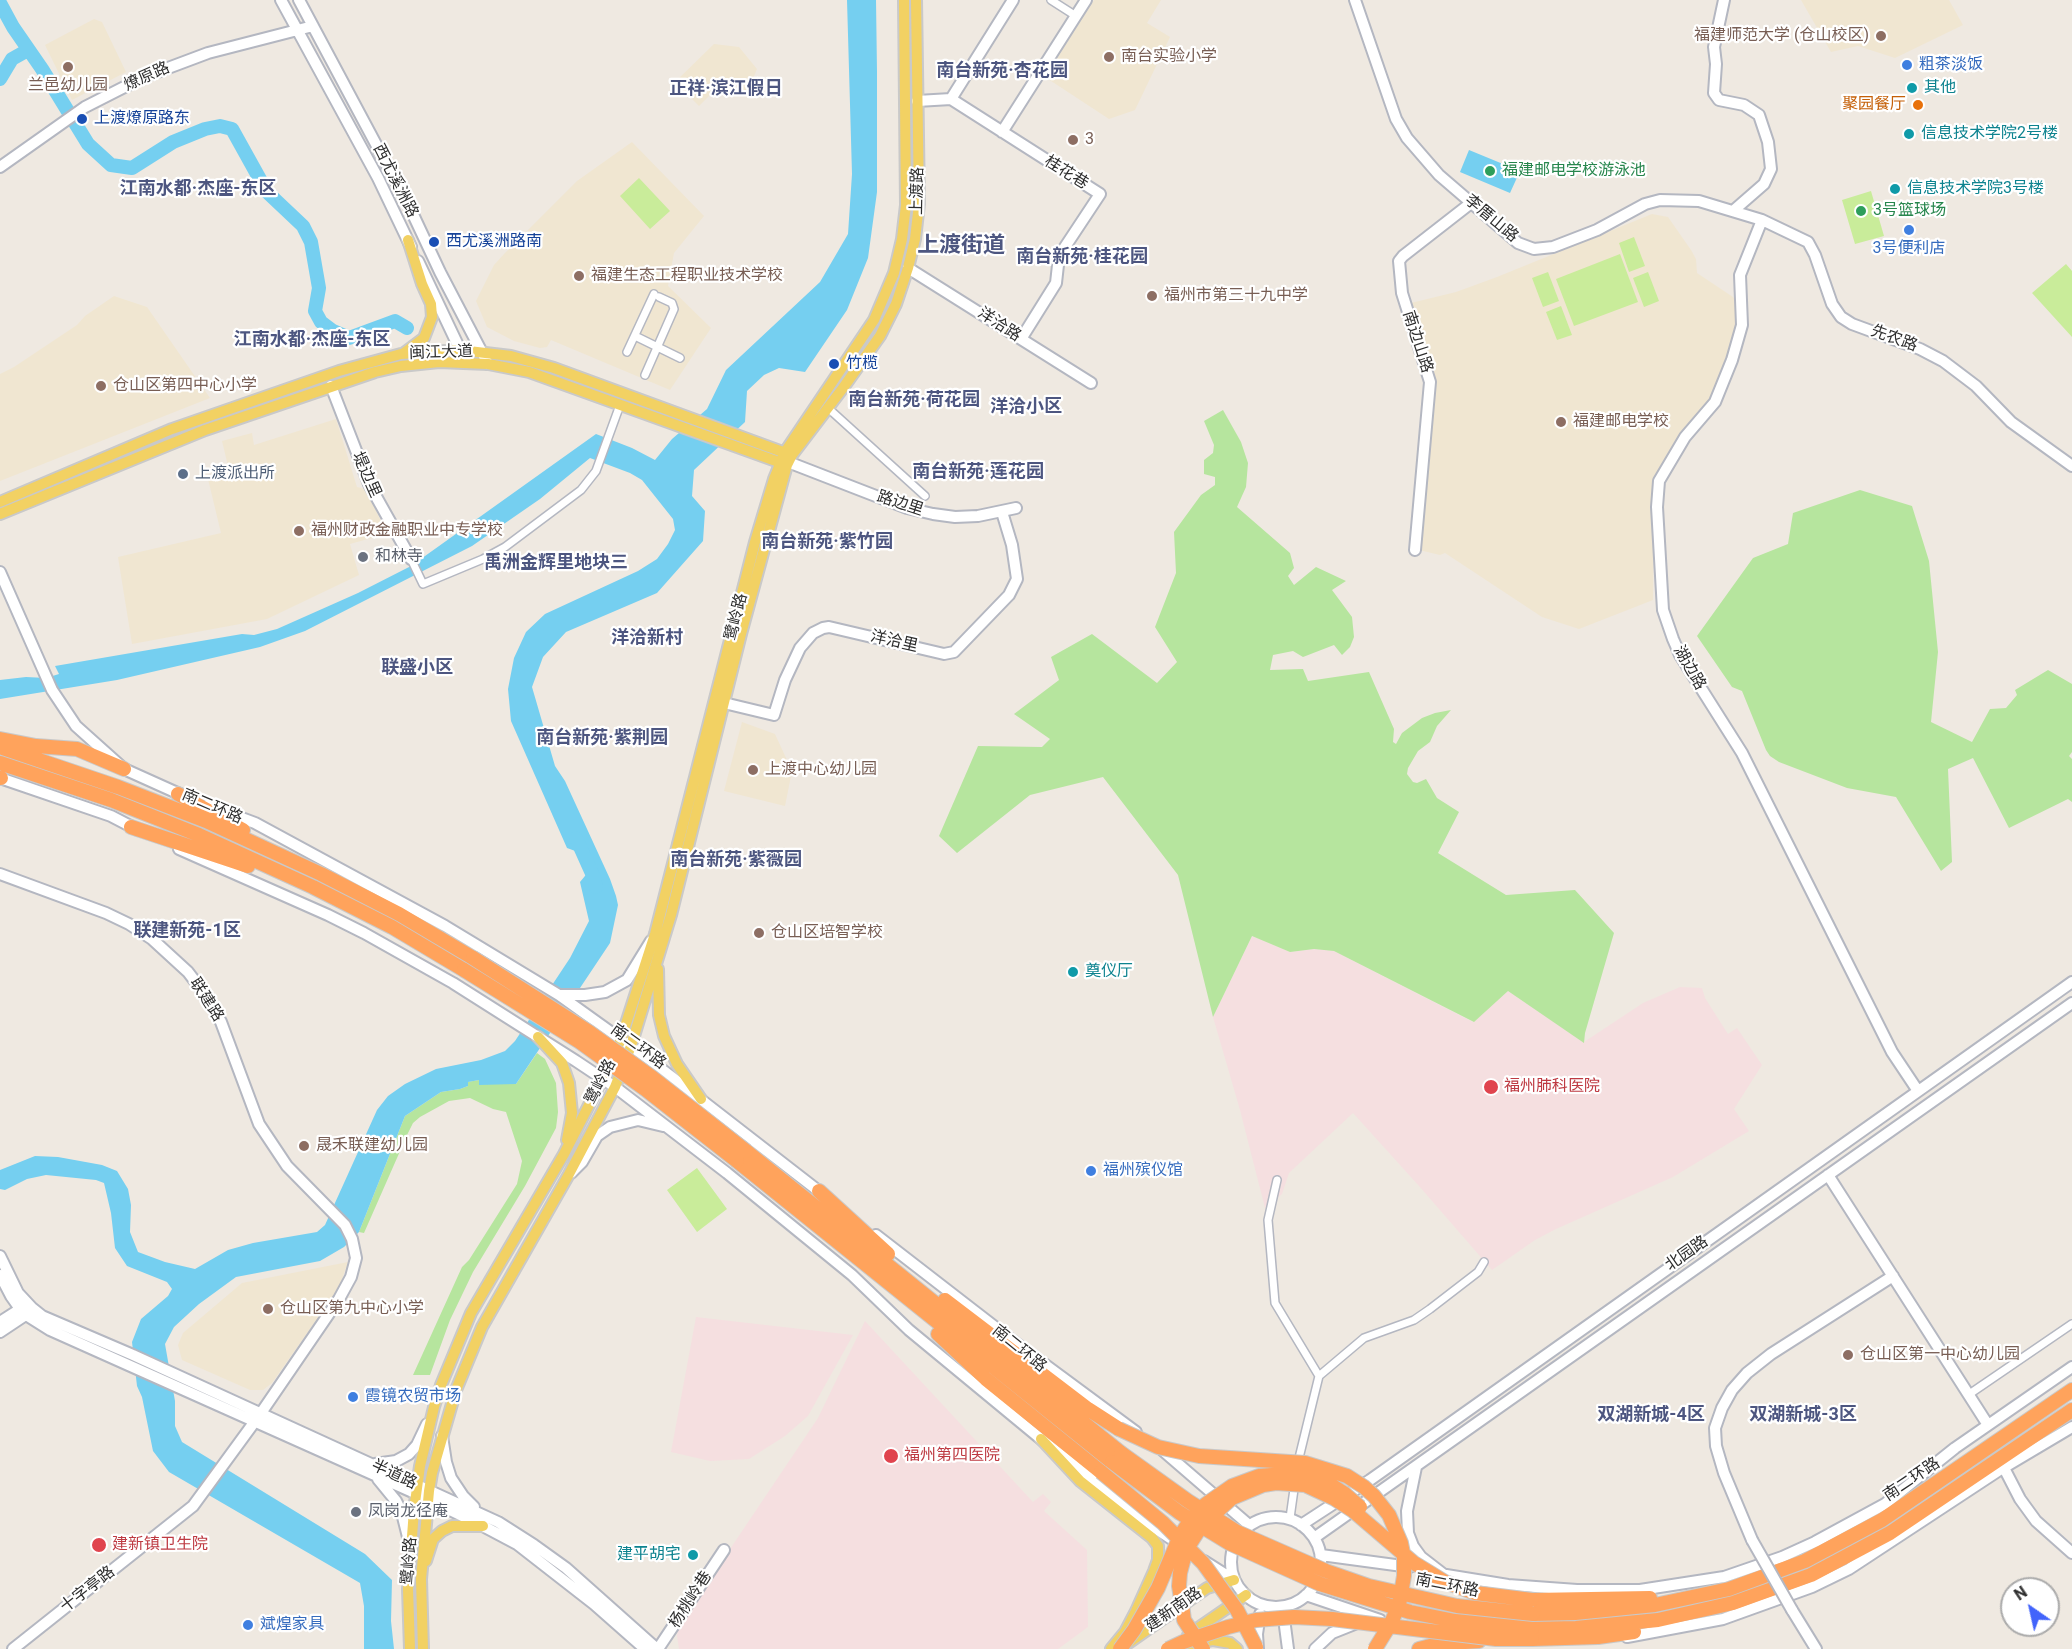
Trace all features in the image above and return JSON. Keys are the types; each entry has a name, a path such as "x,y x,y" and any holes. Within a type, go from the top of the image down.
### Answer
{"highway":[{"path":"0,739 36,746 77,749 124,769"},
{"name":"南二环路","path":"0,747 173,808 321,874 399,914 473,957 598,1038 653,1078 865,1265 986,1379 1111,1462 1180,1513 1229,1543 1320,1584 1410,1612 1532,1634 1598,1637 1640,1630 1771,1591 1811,1575 1890,1533 2069,1416"},
{"name":"南二环路","path":"0,763 111,800 199,835 313,887 392,927 464,970 580,1042 858,1242 1111,1462 1188,1501 1237,1532 1326,1571 1369,1586 1457,1606 1616,1610 1692,1598 1729,1589 1805,1561 1882,1520 2072,1388"},
{"path":"178,794 321,874"},
{"path":"131,827 313,887"},
{"path":"819,1191 904,1268 1088,1409 1119,1429 1158,1447 1199,1456 1305,1463 1347,1476 1364,1487 1389,1515 1404,1558 1403,1589 1399,1605 1376,1649"},
{"path":"858,1242 904,1268"},
{"path":"1111,1462 1163,1523 1203,1563 1237,1610 1257,1649"},
{"path":"1120,1649 1134,1630 1158,1588 1180,1536 1191,1520 1220,1493 1245,1480 1282,1472 1297,1473 1323,1480 1356,1503 1392,1545"},
{"path":"1203,1649 1185,1620 1179,1586 1186,1550 1202,1526 1232,1498 1248,1490 1270,1484 1305,1485 1318,1490 1352,1510 1414,1563 1445,1582 1475,1593 1532,1607"},
{"path":"1168,1649 1203,1634 1228,1627 1256,1620 1294,1617 1332,1619 1496,1640"},
{"path":"1419,1649 1438,1644 1496,1640 1532,1634"}],"main road":[{"name":"西尤溪洲路","path":"282,0 378,178 466,362"},
{"name":"西尤溪洲路","path":"299,0 410,208 488,364"},
{"name":"上渡路","path":"786,459 874,320 899,256 906,205 904,0"},
{"name":"上渡路","path":"786,459 828,408 880,336 896,304 908,267 915,239 919,204 916,0"},
{"path":"917,101 951,99 1013,0"},
{"path":"1002,132 1086,0"},
{"name":"李厝山路","path":"1355,0 1396,119 1403,132 1429,165 1518,243 1538,249 1553,247 1597,230 1640,206 1655,201 1699,201 1733,211"},
{"path":"1724,0 1714,47 1716,64 1714,93 1719,100 1744,105 1759,115 1768,142 1771,169 1764,184 1733,211"},
{"name":"燎原路","path":"0,167 82,109 164,68 208,53 313,26"},
{"name":"桂花巷","path":"951,99 1100,194 1059,256 1056,283 1021,339"},
{"name":"南边山路","path":"1415,550 1430,382 1402,293 1399,261 1471,203"},
{"name":"先农路","path":"1733,211 1762,220 1808,242 1815,255 1832,304 1844,320 1920,349 1943,361 1976,386 2016,426 2072,466"},
{"name":"湖边路","path":"1762,220 1741,272 1742,328 1721,388 1713,406 1683,440 1659,481 1657,507 1664,610 1676,647 1742,753 1892,1052 1918,1091"},
{"path":"402,354 424,338 432,317 431,304 408,240"},
{"name":"洋洽路","path":"908,267 1091,383"},
{"name":"闽江大道","path":"0,502 172,429 339,371 402,354 460,350 511,356 554,368 734,434 786,459"},
{"name":"闽江大道","path":"0,514 186,437 331,386 401,366 439,362 488,364 529,372 683,429 786,459"},
{"name":"堤边里","path":"331,386 369,484 411,559"},
{"name":"路边里","path":"786,459 868,494 926,513 966,517 1016,508"},
{"name":"鹭岭路","path":"423,1649 421,1579 432,1473 442,1436 462,1375 482,1327 568,1176 615,1087 631,1046 658,960 786,459"},
{"name":"鹭岭路","path":"410,1649 408,1589 410,1547 417,1490 434,1407 471,1313 564,1154 621,1039 655,934 755,542 786,459"},
{"name":"洋洽里","path":"724,703 774,716 785,680 800,648 813,633 823,628 829,627 944,654 954,652 1009,595 1017,579 1012,545 1002,512"},
{"path":"0,572 46,678 63,709 83,734 124,769 178,794 255,823 445,926 559,995 631,1046 1013,1341 1180,1464 1209,1492 1250,1525"},
{"path":"0,778 111,816 328,915 453,983 522,1026 615,1087 670,1129 852,1275 909,1330 1041,1439 1146,1522 1234,1580 1246,1595 1262,1605 1282,1607 1306,1595 1319,1577 1322,1566 1321,1555 1314,1538 1301,1525 1290,1518 1271,1518 1250,1525 1238,1537 1232,1548 1230,1559 1234,1580"},
{"name":"联建路","path":"0,874 106,913 129,924 152,939 179,963 195,981 217,1014 255,1116 265,1134 287,1166 345,1225 352,1239 356,1258 348,1284 258,1418"},
{"path":"559,995 605,992 627,980 655,934"},
{"path":"658,960 658,1004 664,1036 677,1064 701,1099"},
{"name":"北园路","path":"1301,1525 1370,1480 2072,982"},
{"name":"北园路","path":"1314,1538 2072,1003"},
{"path":"538,1037 562,1063 569,1083 572,1113 564,1154"},
{"path":"568,1176 582,1162 597,1136 610,1127 638,1120 670,1129"},
{"path":"1828,1175 1988,1425"},
{"path":"0,1256 26,1309"},
{"path":"0,1275 26,1309 52,1326"},
{"path":"1816,1649 1752,1540 1724,1473 1716,1446 1715,1428 1732,1390 1747,1373 1771,1354 1893,1276"},
{"path":"0,1322 26,1309"},
{"path":"0,1332 26,1309"},
{"name":"半道路","path":"52,1326 133,1354 376,1476 417,1490"},
{"name":"半道路","path":"52,1326 172,1385 372,1464 429,1496 520,1535 566,1568 658,1649"},
{"path":"1321,1555 1400,1564 1443,1575 1508,1585 1577,1590 1640,1590 1724,1577 1782,1557 1885,1504 1955,1448 2072,1367"},
{"path":"372,1464 396,1461 409,1454 420,1439 434,1407"},
{"path":"1306,1595 1374,1618 1541,1643 1615,1639 1723,1619 1812,1587 1849,1569 2004,1468 2069,1416"},
{"name":"十字亭路","path":"13,1649 183,1515 202,1495 258,1418"},
{"path":"421,1579 433,1539 452,1526 483,1520 451,1478 442,1436"},
{"path":"1041,1439 1080,1481 1152,1538 1158,1546 1158,1560 1139,1606 1125,1632 1111,1649"},
{"path":"1416,1467 1407,1511 1408,1533 1421,1557 1443,1575"},
{"path":"2004,1468 2020,1499 2036,1521 2072,1552"},
{"path":"376,1476 402,1513 410,1547"},
{"name":"半道路","path":"483,1520 537,1558 645,1649"},
{"name":"杨桃岭巷","path":"658,1649 724,1550"},
{"name":"建新南路","path":"1120,1649 1207,1588 1234,1580"},
{"name":"建新南路","path":"1168,1649 1246,1595"},
{"path":"1257,1649 1262,1605"},
{"path":"1282,1607 1288,1649"},
{"path":"1315,1649 1339,1629 1374,1618"},
{"path":"1186,1649 1200,1642 1213,1640 1230,1643 1237,1649"}],"street":[{"path":"1051,0 1076,16"},
{"path":"627,352 657,296 672,303 674,309 645,375"},
{"path":"635,336 680,358"},
{"path":"411,559 423,584 483,559 505,547 582,490 596,471 620,405"},
{"path":"828,408 925,496"},
{"path":"1277,1180 1268,1220 1275,1303 1319,1376"},
{"path":"1290,1518 1300,1453 1319,1376 1364,1338 1414,1320 1430,1309 1478,1272 1484,1262"},
{"path":"1968,1395 2072,1324"}],"shaded area":[{"name":"南台实验小学","path":"1094,0 1161,0 1147,23 1170,37 1135,110 1109,119 1045,77"},
{"name":"福建师范大学 (仓山校区)","path":"1801,0 1949,0 1963,25 1895,58 1858,46 1831,52"},
{"path":"94,19 102,22 126,72 72,100 45,45"},
{"path":"714,44 739,47 757,69 745,97 727,78 699,106 675,82"},
{"name":"福建生态工程职业技术学校","path":"632,142 704,216 674,253 668,286 711,328 670,390 551,340 547,347 540,348 514,341 487,327 476,301 494,265 504,254 577,181"},
{"name":"福建邮电学校","path":"1652,214 1668,217 1696,259 1697,273 1733,297 1737,303 1740,322 1728,363 1715,391 1675,444 1654,481 1653,600 1579,629 1542,617 1445,553 1440,555 1419,550 1435,380 1411,303 1456,292 1497,277"},
{"name":"仓山区第四中心小学","path":"114,296 147,307 210,398 0,481 0,374 77,325 85,316"},
{"name":"福州财政金融职业中专学校","path":"336,419 357,487 365,489 381,521 374,526 377,530 375,537 350,544 359,575 267,619 132,644 118,557 221,533 208,479 214,470 228,466 222,441 252,433 254,445"},
{"path":"742,722 775,734 792,771 785,806 724,791"},
{"name":"福州肺科医院","path":"1252,936 1290,952 1314,949 1334,951 1473,1022 1508,991 1584,1042 1643,1003 1680,987 1702,988 1705,998 1728,1034 1737,1028 1762,1065 1734,1109 1749,1131 1673,1177 1535,1240 1492,1270 1353,1113 1289,1173 1282,1194 1265,1208 1213,1017"},
{"name":"仓山区第九中心小学","path":"348,1262 339,1288 272,1383 263,1390 250,1390 182,1360 178,1345 183,1333 242,1283"},
{"path":"696,1317 853,1335 808,1416 785,1436 749,1459 710,1461 671,1452"},
{"name":"福州第四医院","path":"865,1321 1033,1502 1043,1494 1051,1502 1044,1511 1087,1550 1088,1627 1058,1649 679,1649 677,1636 679,1625 818,1418"}],"green space":[{"path":"639,178 670,211 650,229 620,196"},
{"name":"3号篮球场","path":"1871,191 1884,236 1855,244 1842,200"},
{"path":"1634,237 1645,266 1629,272 1619,243"},
{"path":"1620,254 1638,302 1574,326 1556,279"},
{"path":"2066,264 2072,271 2072,337 2032,293"},
{"path":"1548,272 1559,301 1543,307 1532,278"},
{"path":"1648,272 1659,301 1644,307 1633,278"},
{"path":"1561,306 1572,335 1557,340 1546,312"},
{"path":"1223,410 1241,442 1248,463 1246,487 1237,507 1290,553 1294,568 1288,576 1294,585 1316,567 1346,581 1332,590 1352,617 1354,637 1350,647 1342,655 1334,645 1303,657 1293,651 1273,655 1270,670 1303,669 1308,681 1369,672 1394,729 1393,742 1396,744 1402,733 1422,718 1451,710 1437,726 1430,742 1418,751 1407,774 1413,782 1417,783 1426,779 1437,798 1459,812 1438,853 1506,895 1575,890 1614,933 1584,1043 1508,991 1474,1022 1334,951 1314,949 1290,952 1252,936 1213,1017 1178,875 1103,777 1030,795 957,853 939,836 978,746 1042,747 1050,739 1014,714 1059,680 1051,657 1092,634 1157,683 1177,662 1155,627 1176,573 1174,532 1201,495 1215,485 1215,477 1204,474 1204,460 1213,453 1214,445 1204,421"},
{"path":"1860,490 1912,506 1929,561 1938,652 1931,722 1972,742 1990,709 2006,708 2017,695 2015,690 2048,670 2072,684 2072,752 2069,756 2072,759 2072,802 2068,799 2009,828 1973,758 1948,769 1952,862 1941,871 1896,797 1847,788 1779,762 1770,756 1742,691 1732,687 1697,636 1753,558 1788,544 1793,513"},
{"path":"537,1053 545,1059 556,1083 558,1112 556,1128 525,1186 473,1272 450,1320 430,1375 413,1375 462,1267 469,1260 517,1184 522,1161 506,1112 493,1109 470,1098 449,1101 420,1117 413,1123 408,1133 364,1233 359,1232 405,1116 441,1092 468,1086 467,1082 479,1080 479,1084 516,1084"},
{"path":"697,1168 727,1209 697,1232 667,1190"}],"water":[{"path":"847,0 876,0 877,192 868,258 847,310 805,372 779,368 764,375 747,391 745,422 694,470 692,496 705,511 703,541 657,593 566,632 543,657 532,687 555,766 565,781 616,896 618,905 610,943 516,1084 479,1085 479,1080 468,1082 468,1086 460,1089 441,1092 405,1116 359,1232 344,1247 320,1261 236,1277 199,1304 174,1327 165,1344 175,1401 175,1426 182,1442 365,1554 392,1580 391,1621 394,1649 364,1649 364,1606 360,1583 169,1472 153,1451 142,1397 137,1386 132,1342 141,1319 168,1296 172,1289 167,1282 127,1266 115,1248 111,1213 104,1183 96,1180 46,1175 27,1179 5,1190 0,1189 0,1170 35,1156 58,1157 102,1165 117,1171 128,1189 131,1205 130,1232 138,1252 165,1262 195,1269 228,1250 253,1243 317,1232 325,1225 377,1110 388,1096 405,1084 436,1069 481,1060 505,1051 515,1041 570,958 589,921 580,882 594,865 589,856 567,848 511,721 508,689 514,658 526,632 545,614 638,571 657,559 675,530 673,519 642,480 590,458 540,499 472,546 305,631 260,647 117,680 0,699 0,680 26,677 46,678 59,674 55,666 242,634 254,635 277,629 358,593 411,566 596,434 655,460 672,439 707,409 726,370 820,282 848,234 852,174"},
{"name":"福建邮电学校游泳池","path":"1469,150 1520,171 1510,193 1460,172"}],"waterway":[{"path":"0,3 88,144 111,165 132,168 173,142 205,129 220,126 232,129 267,192 303,226 311,242 319,288 315,311 321,322 333,331 349,338 395,321 407,328"},
{"path":"0,79 12,59 28,50"},
{"path":"576,838 596,887"}],"place":[{"name":"福建师范大学 (仓山校区)","path":"1881,36"},
{"name":"南台实验小学","path":"1109,57"},
{"name":"粗茶淡饭","path":"1907,65"},
{"name":"兰邑幼儿园","path":"68,67"},
{"name":"其他","path":"1912,88"},
{"name":"聚园餐厅","path":"1918,105"},
{"name":"上渡燎原路东","path":"82,119"},
{"name":"信息技术学院2号楼","path":"1909,134"},
{"name":"3","path":"1073,140"},
{"name":"福建邮电学校游泳池","path":"1490,171"},
{"name":"信息技术学院3号楼","path":"1895,189"},
{"name":"3号篮球场","path":"1861,211"},
{"name":"3号便利店","path":"1909,230"},
{"name":"西尤溪洲路南","path":"434,242"},
{"name":"福建生态工程职业技术学校","path":"579,276"},
{"name":"福州市第三十九中学","path":"1152,296"},
{"name":"竹榄","path":"834,364"},
{"name":"仓山区第四中心小学","path":"101,386"},
{"name":"福建邮电学校","path":"1561,422"},
{"name":"上渡派出所","path":"183,474"},
{"name":"福州财政金融职业中专学校","path":"299,531"},
{"name":"和林寺","path":"363,557"},
{"name":"上渡中心幼儿园","path":"753,770"},
{"name":"仓山区培智学校","path":"759,933"},
{"name":"奠仪厅","path":"1073,972"},
{"name":"福州肺科医院","path":"1491,1087"},
{"name":"晟禾联建幼儿园","path":"304,1146"},
{"name":"福州殡仪馆","path":"1091,1171"},
{"name":"仓山区第九中心小学","path":"268,1309"},
{"name":"仓山区第一中心幼儿园","path":"1848,1355"},
{"name":"霞镜农贸市场","path":"353,1397"},
{"name":"福州第四医院","path":"891,1456"},
{"name":"凤岗龙径庵","path":"356,1512"},
{"name":"建新镇卫生院","path":"99,1545"},
{"name":"建平胡宅","path":"693,1555"},
{"name":"斌煌家具","path":"248,1625"}],"district":[{"name":"南台新苑·杏花园","path":"1002,71"},
{"name":"正祥·滨江假日","path":"726,89"},
{"name":"江南水都·杰座-东区","path":"198,189"},
{"name":"上渡街道","path":"961,246"},
{"name":"南台新苑·桂花园","path":"1082,257"},
{"name":"江南水都·杰座-东区","path":"312,340"},
{"name":"南台新苑·荷花园","path":"914,400"},
{"name":"洋洽小区","path":"1026,407"},
{"name":"南台新苑·莲花园","path":"978,472"},
{"name":"南台新苑·紫竹园","path":"827,542"},
{"name":"禹洲金辉里地块三","path":"556,563"},
{"name":"洋洽新村","path":"647,638"},
{"name":"联盛小区","path":"417,668"},
{"name":"南台新苑·紫荆园","path":"602,738"},
{"name":"南台新苑·紫薇园","path":"736,860"},
{"name":"联建新苑-1区","path":"187,931"},
{"name":"双湖新城-4区","path":"1651,1415"},
{"name":"双湖新城-3区","path":"1803,1415"}]}
